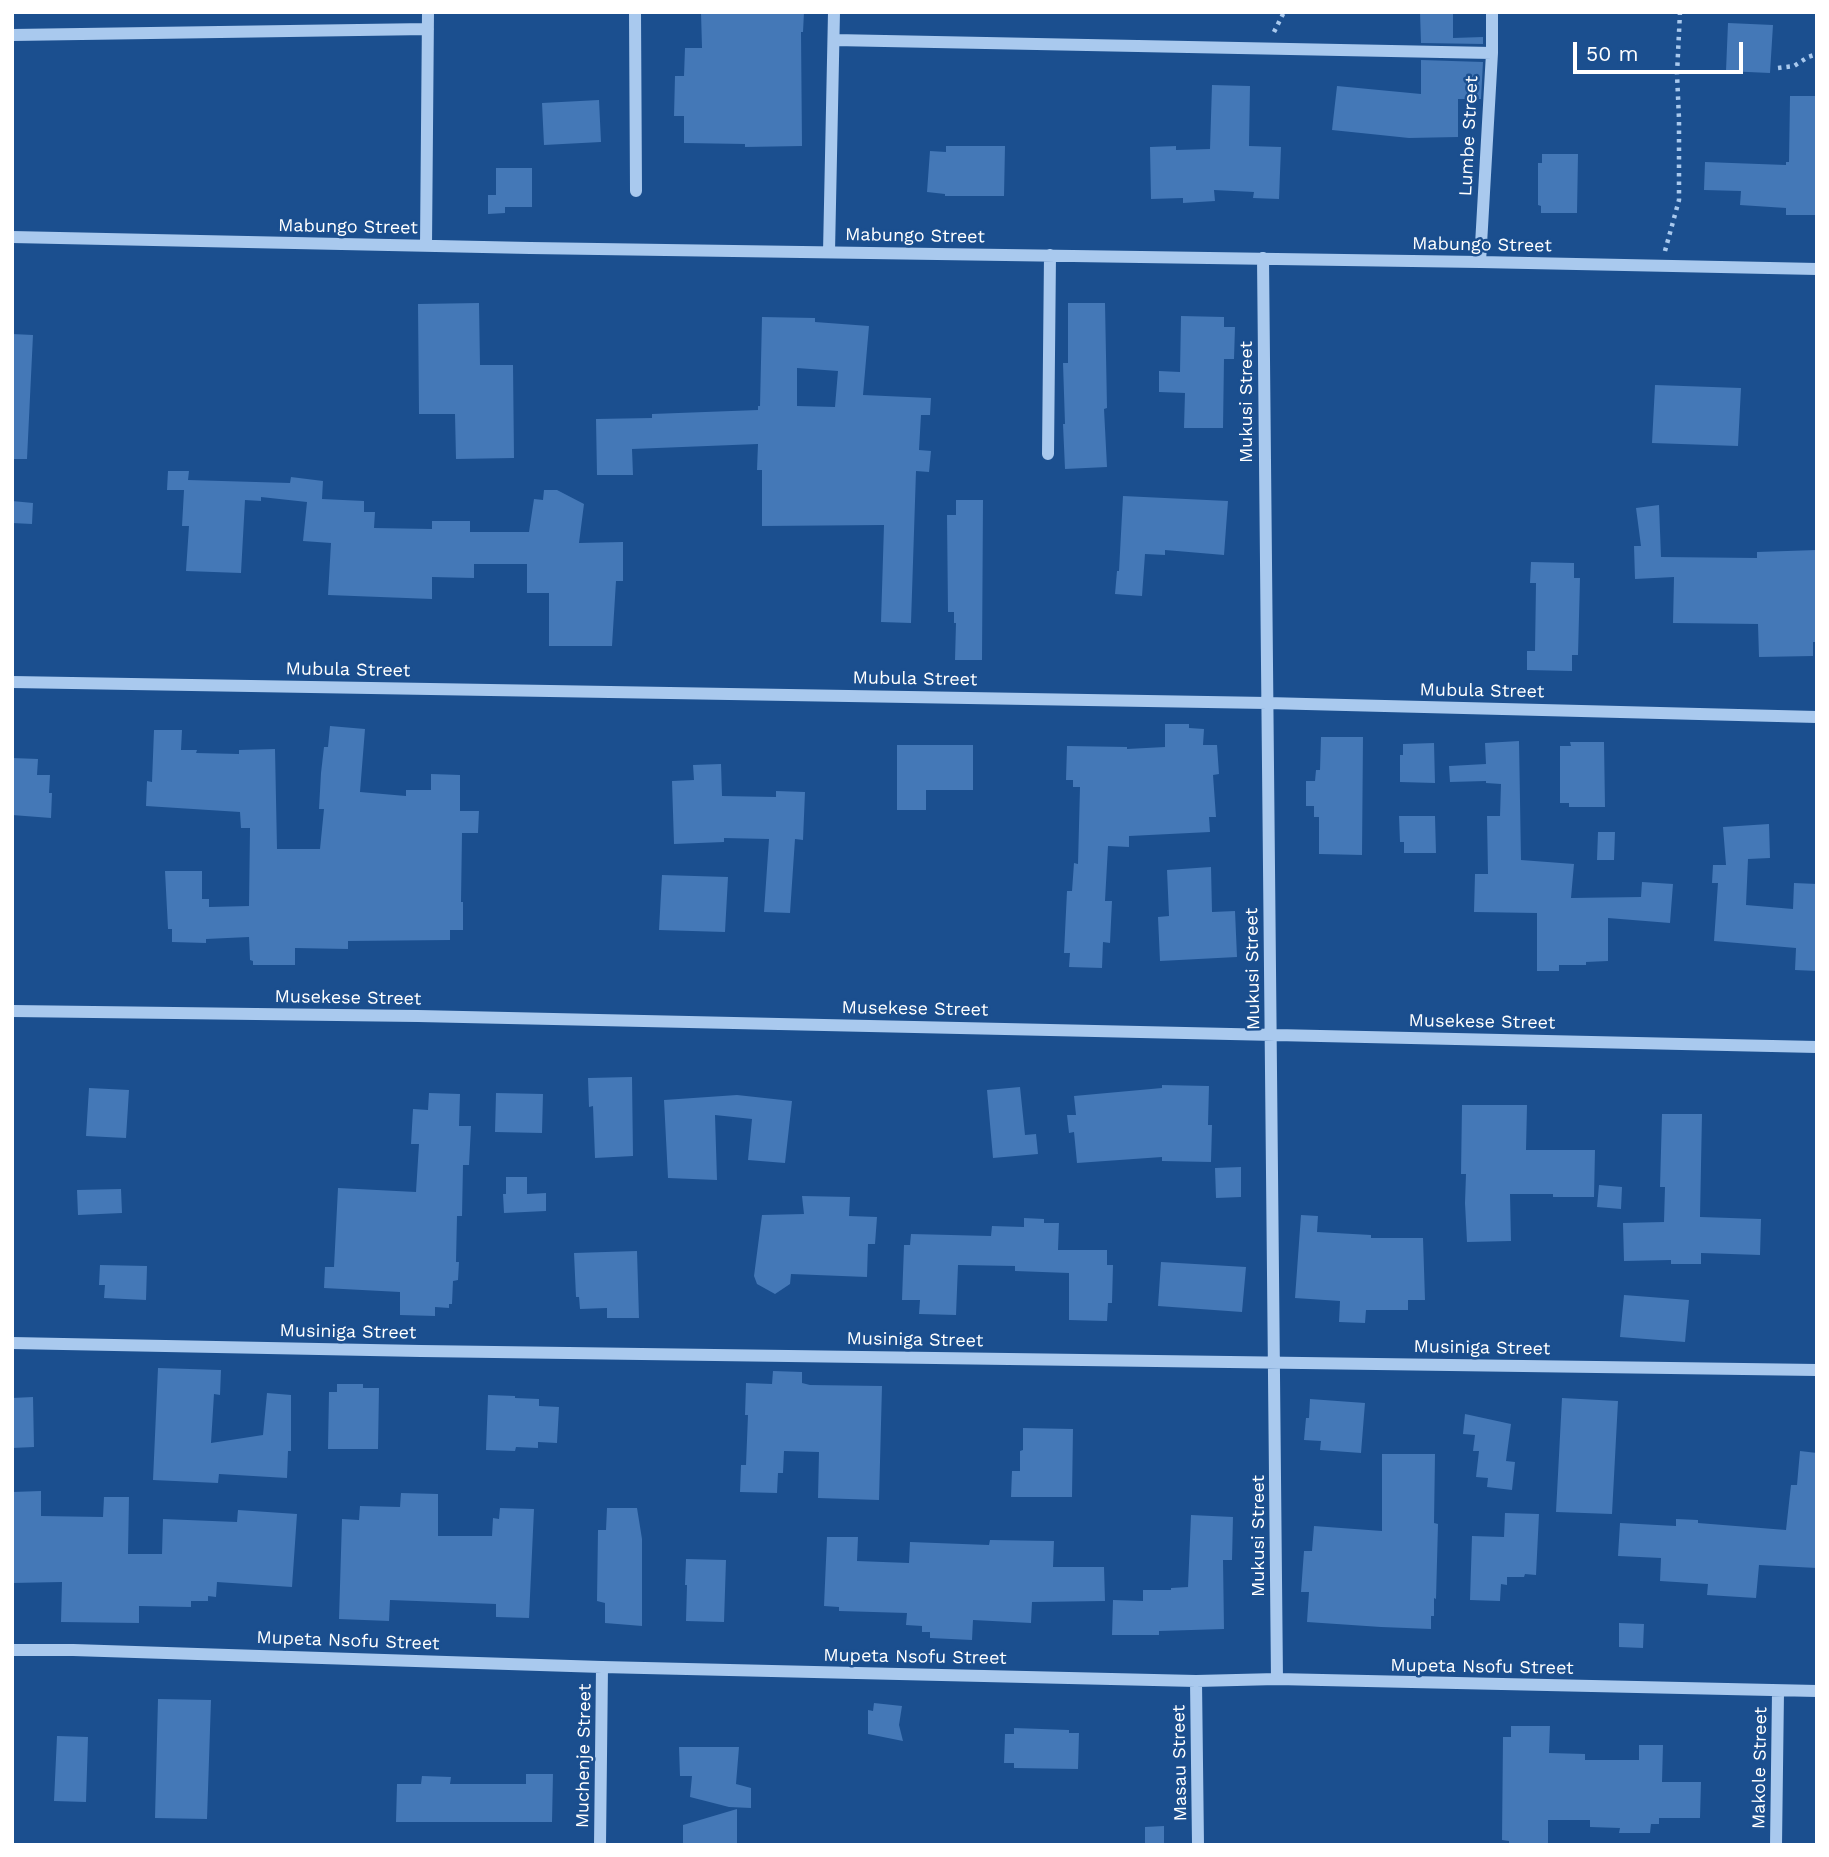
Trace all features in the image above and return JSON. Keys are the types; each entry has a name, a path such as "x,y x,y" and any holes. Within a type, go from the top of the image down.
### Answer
{"street":[{"path":"426,246 428,12"},
{"path":"635,12 636,191"},
{"path":"829,252 834,12"},
{"name":"Lumbe Street","path":"1480,262 1492,12"},
{"path":"12,35 428,29"},
{"path":"834,40 1492,53"},
{"name":"Mabungo Street","path":"12,237 1817,269"},
{"path":"1048,454 1050,256"},
{"name":"Mukusi Street","path":"1263,258 1278,1679"},
{"name":"Mubula Street","path":"12,682 1266,703 1817,717"},
{"name":"Musekese Street","path":"12,1011 418,1016 1817,1047"},
{"name":"Musiniga Street","path":"12,1343 1817,1370"},
{"name":"Mupeta Nsofu Street","path":"12,1650 1196,1681 1278,1679 1817,1692"},
{"name":"Muchenje Street","path":"600,1845 602,1667"},
{"name":"Masau Street","path":"1196,1681 1198,1845"},
{"name":"Makole Street","path":"1776,1845 1778,1692"}],"path":[{"path":"1661,266 1679,201 1677,74 1680,12"},
{"path":"1778,68 1794,66 1817,54"}],"building":[{"path":"701,12 804,12 801,32 802,146 745,147 745,144 684,143 684,116 674,116 675,76 684,76 685,48 702,48"},
{"path":"1420,12 1453,12 1453,38 1483,37 1483,44 1421,43"},
{"path":"1728,23 1773,25 1770,73 1726,71"},
{"path":"1421,60 1483,62 1481,99 1458,99 1458,137 1409,138 1332,130 1337,86 1421,94"},
{"path":"1212,85 1250,86 1249,146 1281,147 1279,199 1253,198 1254,192 1214,190 1215,201 1183,203 1183,198 1151,199 1150,147 1176,146 1176,150 1210,149"},
{"path":"1790,96 1817,96 1817,215 1786,215 1786,208 1740,205 1741,191 1704,190 1705,162 1786,165 1786,162 1789,162"},
{"path":"599,100 601,142 544,145 542,103"},
{"path":"946,146 1005,146 1004,196 945,196 927,192 930,151 946,152"},
{"path":"1542,154 1578,154 1577,213 1541,213 1541,206 1538,205 1538,163 1542,163"},
{"path":"496,168 532,168 532,207 505,207 505,213 488,214 488,195 496,195"},
{"path":"479,303 480,365 513,365 514,458 456,459 455,414 419,414 418,304"},
{"path":"1068,303 1105,303 1107,408 1104,409 1107,467 1065,469 1063,363 1068,363"},
{"path":"1181,316 1224,317 1224,327 1235,327 1234,359 1224,359 1223,428 1184,428 1185,393 1159,392 1159,371 1180,372"},
{"path":"762,317 815,318 815,322 869,326 863,395 931,398 930,415 921,415 919,450 931,451 929,472 916,471 911,623 881,622 884,525 762,526 762,470 757,470 758,444 632,449 633,475 597,475 596,419 652,418 652,414 758,410","holes":["797,368 838,371 835,407 797,406"]},
{"path":"12,334 33,335 27,459 12,459"},
{"path":"1655,385 1741,388 1738,446 1652,443"},
{"path":"168,471 189,471 188,480 290,483 291,477 323,481 322,499 364,501 364,512 375,512 374,528 432,529 432,521 470,521 470,532 529,532 534,499 543,500 544,490 557,490 584,504 579,543 623,542 623,581 616,581 612,646 549,646 549,593 527,593 527,564 474,564 474,578 432,577 432,599 328,595 331,543 303,541 307,502 261,497 261,501 245,500 241,573 186,571 189,526 182,526 184,490 167,490"},
{"path":"1123,496 1228,501 1224,555 1165,550 1165,555 1145,554 1142,596 1115,594 1119,571"},
{"path":"956,500 983,500 982,660 955,660 956,623 954,612 948,612 947,515 956,515"},
{"path":"12,501 33,503 32,524 12,523"},
{"path":"1659,505 1661,557 1757,558 1757,552 1817,550 1817,642 1813,642 1813,656 1759,657 1758,624 1673,623 1674,577 1635,579 1634,546 1641,546 1636,508"},
{"path":"1531,562 1574,563 1574,578 1580,578 1578,655 1572,655 1572,671 1527,670 1527,651 1535,651 1536,583 1530,583"},
{"path":"1165,724 1189,724 1189,728 1204,729 1203,745 1217,745 1219,774 1213,775 1216,817 1209,817 1210,832 1129,836 1129,847 1108,846 1105,901 1112,901 1110,943 1103,942 1102,968 1069,967 1070,953 1064,953 1067,891 1072,891 1074,863 1078,864 1080,787 1073,787 1073,780 1066,780 1067,746 1127,749 1165,747"},
{"path":"330,726 365,729 360,792 406,796 406,790 431,790 431,774 460,775 460,811 479,811 478,833 462,833 463,930 450,930 450,940 348,941 348,949 295,948 295,965 253,965 250,960 249,937 206,939 206,943 172,942 172,929 168,929 165,871 202,871 202,899 209,899 209,907 249,906 250,828 241,828 240,812 146,806 147,781 152,782 154,730 182,730 181,750 197,750 196,753 239,754 239,750 275,749 277,849 320,849 324,809 319,809 321,773"},
{"path":"1321,737 1363,737 1362,855 1319,854 1319,817 1314,817 1314,806 1306,806 1306,781 1315,781 1316,770 1320,770"},
{"path":"1519,741 1521,860 1574,864 1571,898 1641,897 1642,882 1673,884 1670,923 1608,918 1608,961 1586,962 1586,965 1559,965 1559,971 1537,971 1537,913 1474,912 1475,874 1488,874 1487,816 1500,816 1501,784 1486,781 1450,782 1449,766 1486,764 1485,743"},
{"path":"1570,742 1604,742 1605,807 1569,807 1569,803 1560,803 1560,746 1571,746"},
{"path":"1434,743 1435,783 1400,782 1400,755 1403,755 1403,744"},
{"path":"897,745 973,745 973,790 926,790 926,810 897,810"},
{"path":"12,758 38,759 37,775 50,775 51,818 12,815"},
{"path":"721,764 722,796 776,797 776,791 805,792 803,840 795,839 790,913 764,912 769,839 724,838 724,842 674,844 672,781 694,780 693,765"},
{"path":"1399,816 1435,816 1436,853 1404,853 1404,842 1400,842"},
{"path":"1769,824 1770,858 1748,859 1746,905 1793,909 1794,883 1817,884 1817,971 1795,970 1796,948 1714,941 1718,883 1712,883 1713,865 1726,865 1723,827"},
{"path":"1598,832 1615,832 1614,860 1597,860"},
{"path":"1211,867 1212,912 1235,911 1237,957 1160,961 1158,917 1169,916 1167,870"},
{"path":"662,875 728,877 725,932 659,930"},
{"path":"632,1077 633,1156 595,1158 593,1106 589,1107 588,1078"},
{"path":"1162,1085 1209,1086 1211,1162 1162,1161 1162,1157 1077,1163 1074,1132 1069,1133 1067,1115 1076,1115 1074,1096 1162,1088"},
{"path":"1020,1087 1025,1135 1036,1134 1038,1154 993,1158 987,1090"},
{"path":"89,1088 129,1090 126,1138 86,1136"},
{"path":"429,1093 460,1094 459,1126 471,1126 469,1165 463,1165 462,1216 457,1216 458,1280 453,1281 452,1304 449,1304 449,1308 435,1307 435,1316 400,1315 400,1292 324,1288 325,1267 334,1267 338,1188 416,1192 419,1144 411,1144 413,1109 428,1110"},
{"path":"496,1093 543,1094 542,1133 495,1132"},
{"path":"737,1095 792,1101 785,1163 748,1160 752,1119 715,1115 717,1180 668,1178 664,1100"},
{"path":"1462,1105 1527,1105 1526,1150 1595,1150 1594,1197 1510,1194 1511,1241 1467,1242 1466,1174 1461,1174"},
{"path":"1662,1114 1702,1114 1700,1217 1761,1219 1760,1255 1701,1253 1701,1264 1671,1264 1671,1260 1624,1261 1623,1223 1664,1222 1665,1187 1660,1187"},
{"path":"1241,1167 1241,1197 1216,1198 1215,1168"},
{"path":"506,1177 527,1177 527,1194 546,1193 546,1211 504,1213"},
{"path":"1599,1185 1622,1187 1621,1209 1597,1207"},
{"path":"121,1189 122,1213 78,1215 77,1190"},
{"path":"802,1196 850,1197 849,1216 877,1217 875,1244 868,1244 867,1277 791,1274 790,1284 775,1294 757,1284 754,1276 762,1215 804,1214"},
{"path":"1301,1215 1318,1216 1317,1232 1371,1235 1371,1238 1423,1238 1425,1300 1408,1300 1408,1310 1366,1310 1365,1323 1339,1322 1340,1301 1295,1298"},
{"path":"1024,1218 1044,1219 1044,1223 1059,1223 1058,1250 1107,1250 1107,1265 1113,1265 1112,1303 1108,1303 1107,1321 1069,1320 1069,1273 1015,1271 1015,1266 958,1265 956,1315 919,1314 920,1300 902,1300 904,1245 910,1245 911,1234 991,1236 992,1226 1024,1227"},
{"path":"637,1251 639,1318 607,1318 607,1308 580,1309 579,1297 576,1297 574,1253"},
{"path":"1161,1262 1246,1267 1242,1312 1158,1306"},
{"path":"100,1265 147,1266 146,1300 104,1298 105,1285 99,1285"},
{"path":"1624,1295 1689,1300 1685,1342 1620,1337"},
{"path":"158,1368 221,1370 220,1395 214,1394 211,1443 263,1435 267,1393 291,1395 291,1451 288,1451 287,1478 219,1474 218,1483 153,1480"},
{"path":"773,1371 802,1372 802,1383 810,1385 882,1386 879,1500 818,1498 819,1452 784,1451 783,1473 778,1473 777,1493 740,1492 741,1465 746,1465 746,1383 772,1384"},
{"path":"337,1384 363,1384 363,1388 379,1388 378,1449 328,1449 329,1392 337,1392"},
{"path":"488,1395 539,1399 539,1406 559,1407 557,1443 538,1442 538,1448 516,1447 515,1451 486,1450"},
{"path":"33,1397 34,1447 12,1448 12,1398"},
{"path":"1562,1398 1618,1401 1612,1514 1556,1512"},
{"path":"1310,1399 1365,1403 1361,1453 1320,1450 1321,1441 1304,1440"},
{"path":"1465,1414 1511,1424 1506,1461 1515,1462 1512,1490 1487,1487 1488,1478 1476,1477 1479,1451 1473,1451 1475,1435 1463,1434"},
{"path":"1023,1428 1073,1429 1072,1497 1011,1497 1012,1471 1020,1471"},
{"path":"1800,1451 1817,1453 1817,1568 1759,1565 1756,1598 1707,1595 1708,1584 1660,1581 1661,1558 1618,1556 1620,1523 1676,1526 1676,1519 1786,1530 1791,1485 1797,1485"},
{"path":"1382,1454 1435,1454 1434,1523 1438,1524 1436,1599 1434,1598 1431,1629 1307,1622 1309,1592 1301,1592 1304,1551 1312,1551 1314,1526 1382,1531"},
{"path":"41,1491 41,1516 103,1517 104,1497 129,1497 128,1554 162,1554 163,1519 237,1522 238,1510 297,1514 292,1587 217,1582 216,1597 208,1596 208,1601 191,1601 191,1607 139,1606 139,1623 61,1622 62,1582 12,1583 12,1492"},
{"path":"401,1493 438,1494 438,1536 492,1536 493,1518 499,1519 500,1508 534,1509 529,1618 496,1617 496,1604 390,1600 389,1621 339,1619 342,1519 359,1520 360,1506 400,1507"},
{"path":"607,1508 637,1508 642,1539 642,1626 605,1623 605,1603 597,1601 598,1530 606,1530"},
{"path":"1505,1513 1539,1514 1536,1575 1507,1577 1507,1585 1501,1584 1500,1601 1470,1600 1472,1536 1504,1537"},
{"path":"1191,1515 1233,1517 1232,1560 1223,1560 1224,1629 1159,1631 1159,1635 1112,1635 1113,1600 1143,1601 1143,1590 1188,1587"},
{"path":"827,1537 858,1537 857,1561 909,1563 910,1542 989,1545 990,1540 1054,1541 1053,1567 1104,1567 1105,1601 1032,1602 1031,1623 973,1620 972,1640 930,1638 930,1632 922,1632 922,1626 906,1625 907,1613 839,1611 839,1607 824,1606"},
{"path":"686,1559 726,1560 724,1622 686,1621"},
{"path":"1619,1623 1644,1624 1643,1648 1619,1647"},
{"path":"158,1699 211,1700 207,1819 155,1818"},
{"path":"874,1703 902,1706 899,1725 903,1741 868,1734 868,1710 873,1711"},
{"path":"1511,1726 1550,1726 1549,1753 1585,1754 1585,1760 1639,1760 1639,1745 1663,1745 1662,1782 1701,1782 1700,1818 1659,1818 1659,1824 1651,1824 1650,1833 1619,1833 1620,1828 1590,1827 1590,1820 1548,1820 1548,1845 1509,1845 1509,1841 1502,1840 1503,1737 1511,1737"},
{"path":"1014,1728 1069,1730 1069,1733 1079,1733 1078,1769 1014,1768 1014,1763 1004,1763 1005,1734 1014,1734"},
{"path":"57,1736 88,1737 86,1802 54,1801"},
{"path":"679,1747 739,1747 736,1784 751,1788 751,1808 729,1807 690,1797 692,1776 680,1776"},
{"path":"526,1774 553,1774 552,1822 396,1822 397,1784 421,1784 422,1776 451,1777 450,1784 526,1784"},
{"path":"737,1809 737,1845 683,1845 683,1825"},
{"path":"1164,1826 1164,1845 1145,1845 1145,1827"}]}
